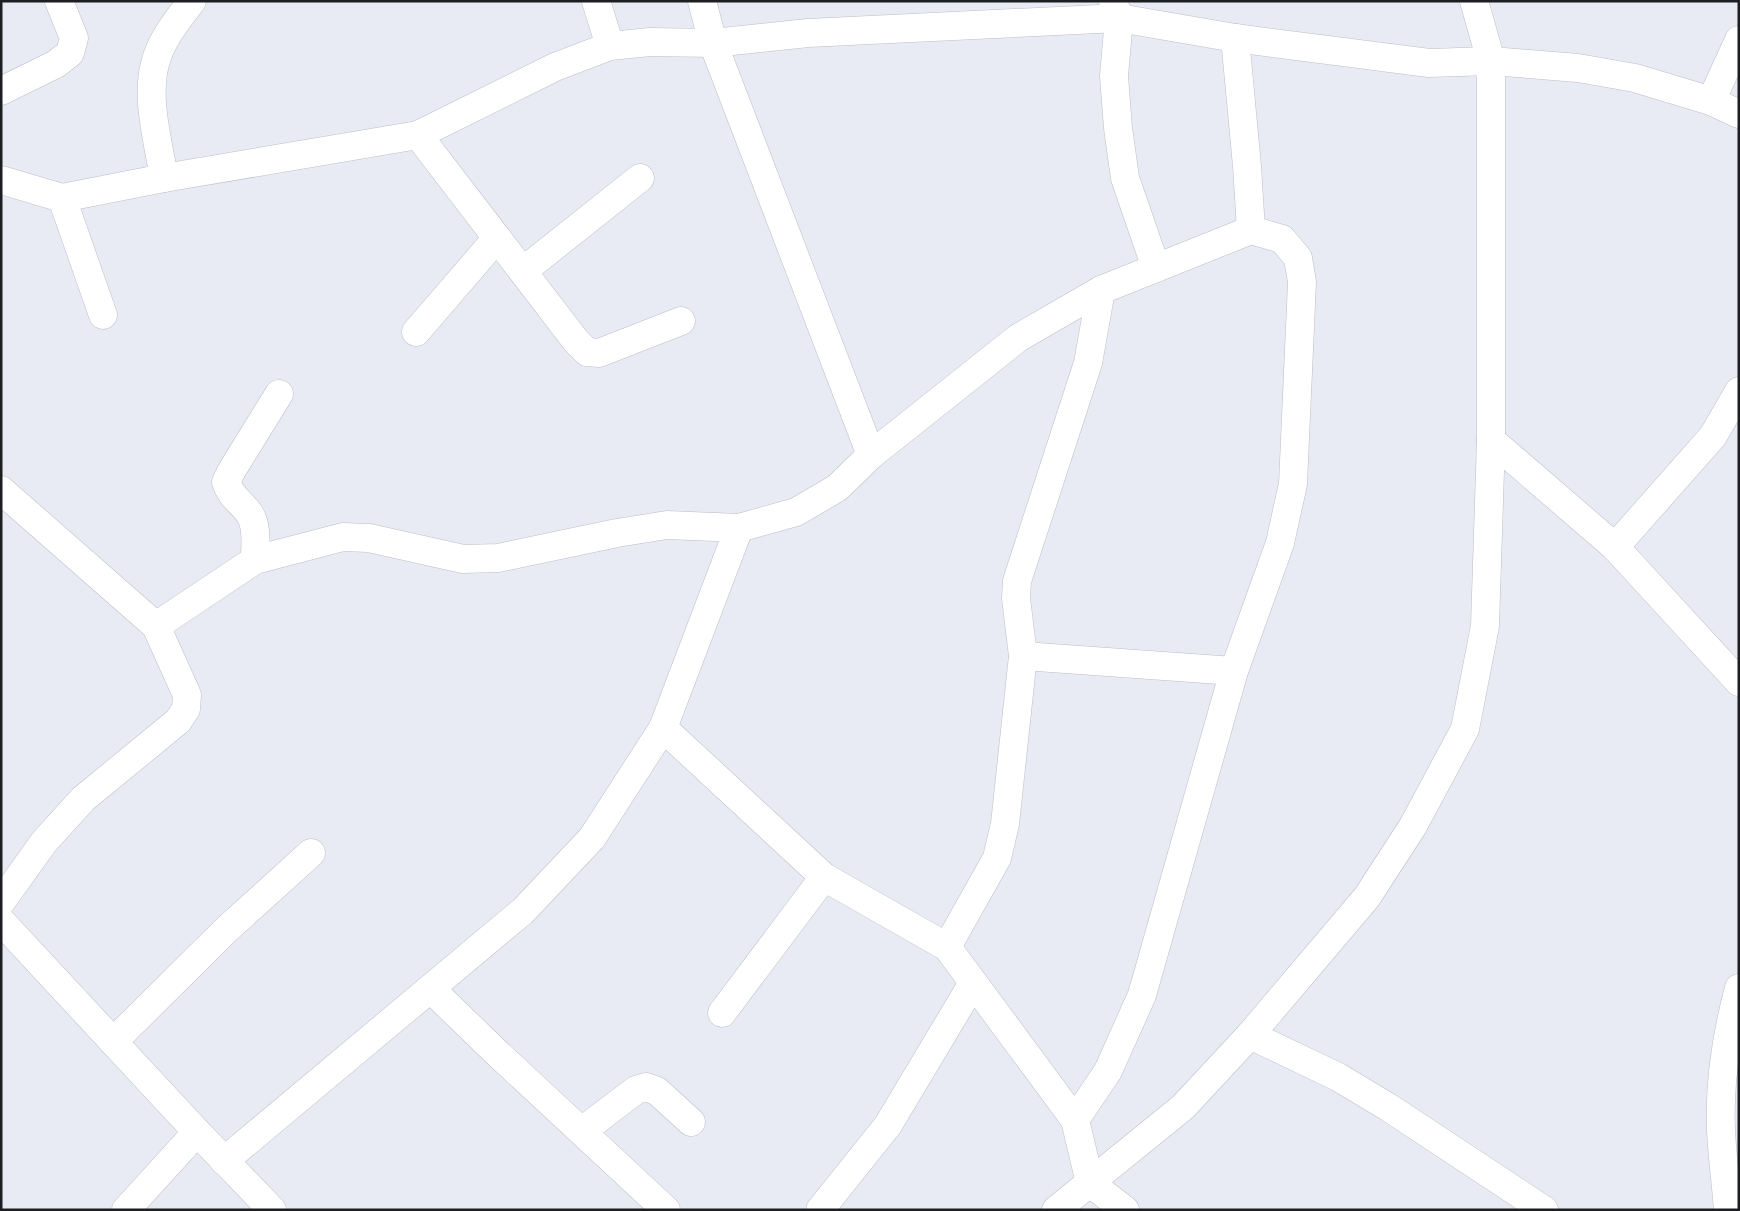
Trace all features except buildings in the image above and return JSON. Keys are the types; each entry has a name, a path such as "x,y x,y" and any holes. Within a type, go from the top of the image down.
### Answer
{"street":[{"path":"1,91 56,64 70,53 74,38 59,1"},
{"path":"164,178 150,88 157,56 172,29 192,1"},
{"path":"596,1 610,46"},
{"path":"702,1 713,43 872,455"},
{"path":"1056,1210 1183,1107 1250,1035 1367,897 1413,826 1465,729 1486,626 1491,440 1490,61 1474,1"},
{"path":"1116,9 1114,76 1125,178 1156,268"},
{"path":"1,180 62,198 164,178 418,135 555,67 610,46 650,42 713,43 808,33 1116,9 1235,38 1429,63 1490,61 1578,68 1635,78 1711,101 1739,114"},
{"path":"1235,38 1251,230"},
{"path":"1711,101 1739,40"},
{"path":"418,135 587,352 599,353 681,321"},
{"path":"523,271 640,178"},
{"path":"62,198 103,315"},
{"path":"156,626 255,560 343,536 369,538 464,559 498,558 617,533 667,525 739,528 796,512 837,488 872,455 1018,338 1101,290 1251,230 1282,239 1298,258 1302,282 1293,484 1280,542 1234,671 1142,995 1108,1071 1075,1120"},
{"path":"416,332 497,238"},
{"path":"946,947 997,858 1006,824 1023,656 1016,598 1017,581 1088,363 1101,290"},
{"path":"1615,548 1713,436 1739,391"},
{"path":"255,560 255,527 250,514 229,492 226,482 279,394"},
{"path":"1491,440 1615,548 1739,682"},
{"path":"1,490 156,626 187,695 186,709 178,721 83,799 44,842 1,902"},
{"path":"224,1161 523,912 592,838 663,728 739,528"},
{"path":"1023,656 1234,671"},
{"path":"663,728 824,876 946,947 1075,1120 1090,1183 1125,1210"},
{"path":"113,1042 227,929 311,853"},
{"path":"722,1013 824,876"},
{"path":"1,921 272,1210"},
{"path":"820,1210 888,1125 973,983"},
{"path":"1728,1210 1721,1128 1723,1070 1732,1012 1739,988"},
{"path":"431,989 666,1210"},
{"path":"1250,1035 1338,1077 1388,1107 1544,1210"},
{"path":"582,1130 636,1090 646,1087 657,1091 691,1122"},
{"path":"126,1210 197,1132"}]}
